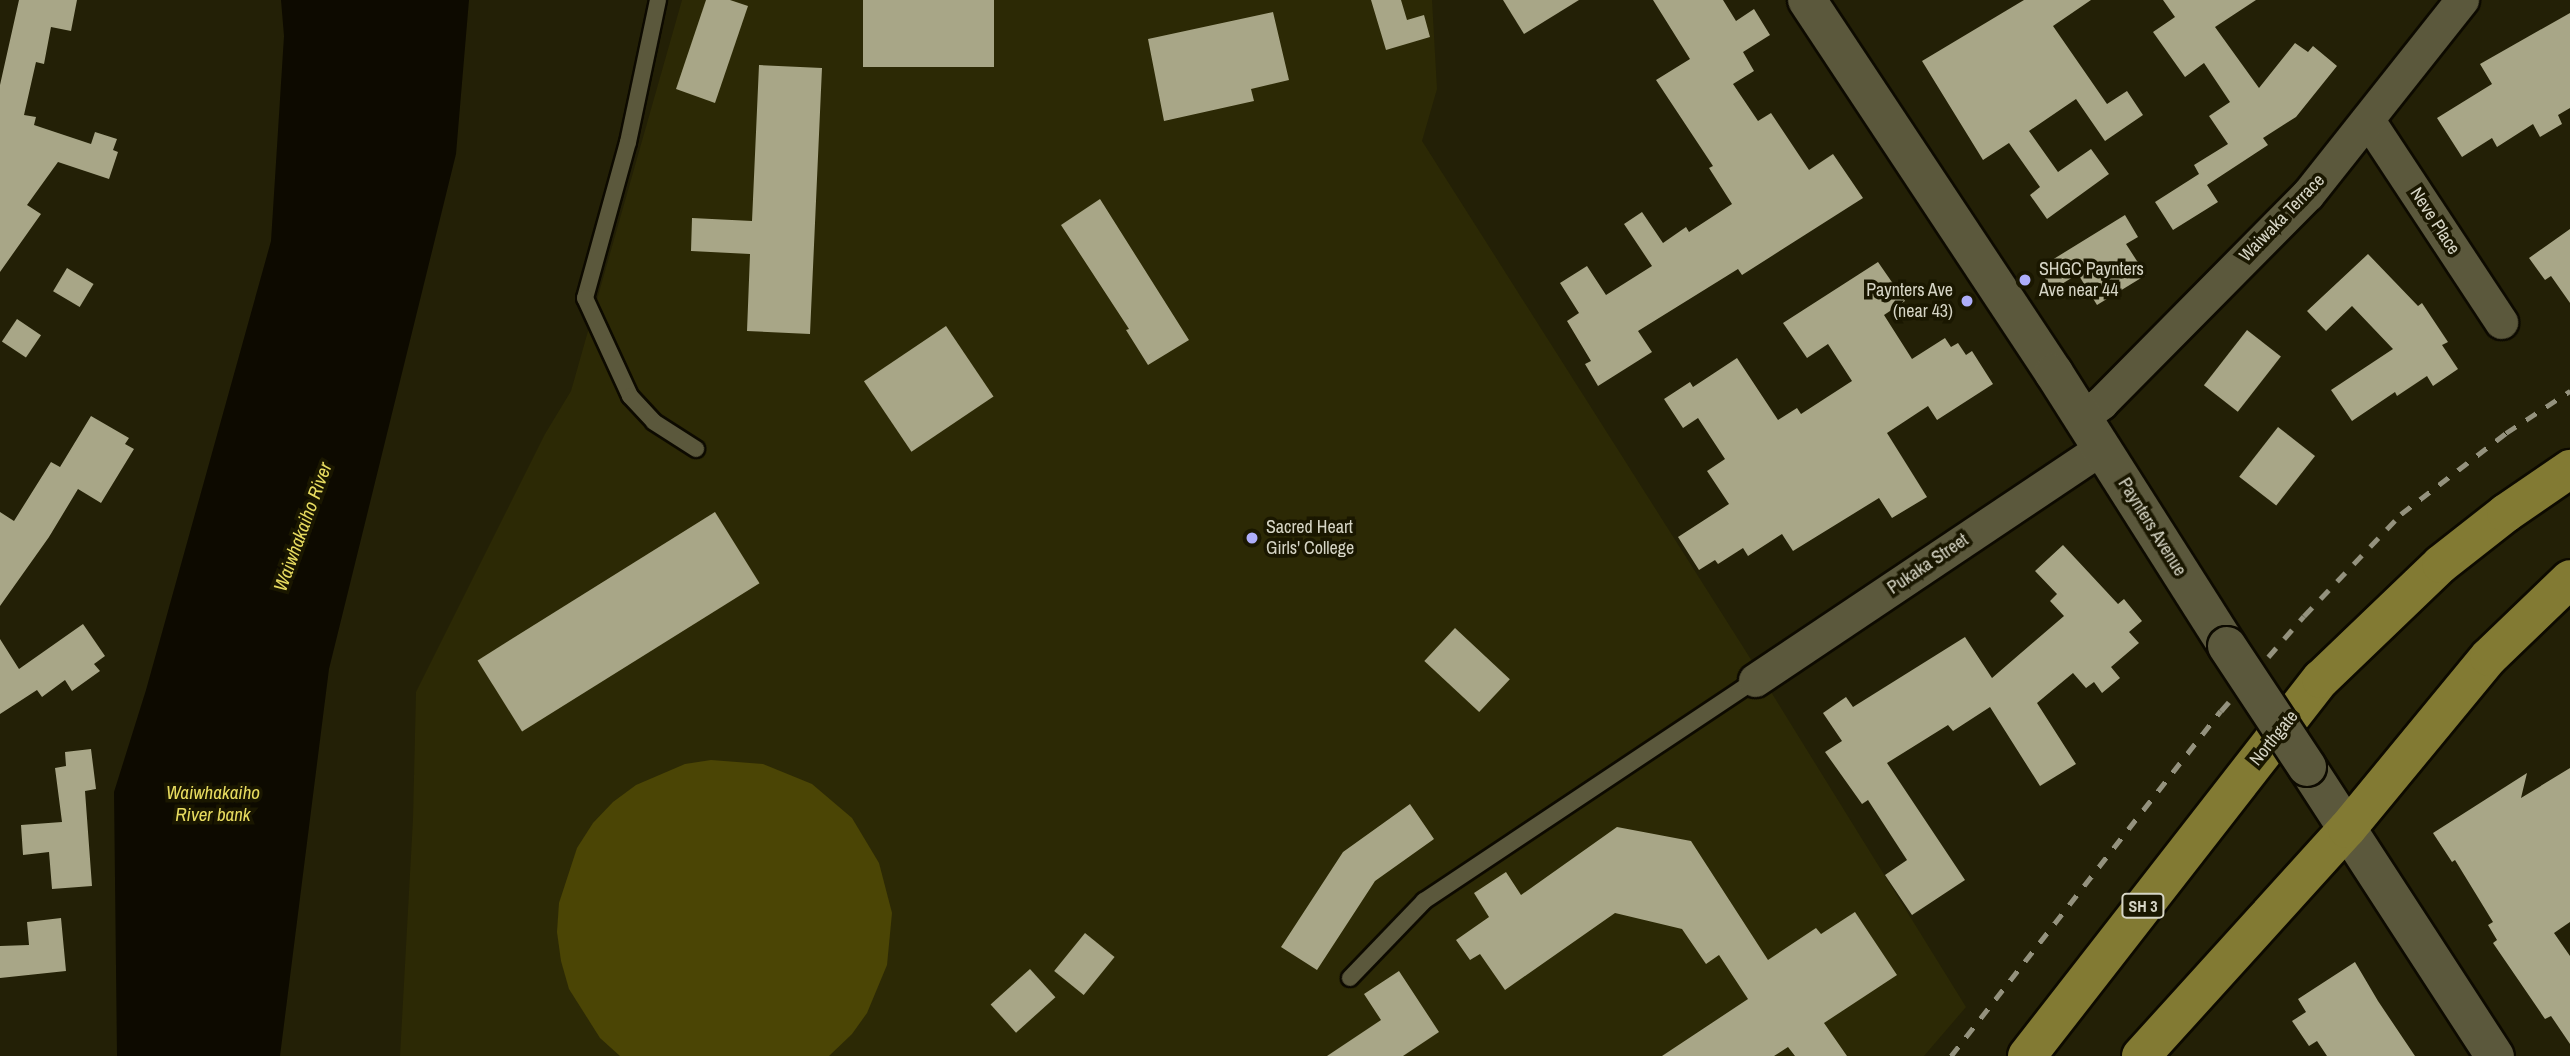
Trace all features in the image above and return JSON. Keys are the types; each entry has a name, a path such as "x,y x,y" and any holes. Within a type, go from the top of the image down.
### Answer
{"highway":[{"name":"Northgate","path":"2027,1056 2321,679 2441,564 2506,513 2570,469"},
{"path":"2141,1056 2347,829 2489,657 2570,579"}],"street":[{"name":"Paynters Avenue","path":"1807,0 2092,433 2227,646 2495,1056"},
{"name":"Waiwaka Terrace","path":"2092,433 2101,403 2308,194 2462,0"},
{"name":"Neve Place","path":"2368,120 2501,322"},
{"name":"Pukaka Street","path":"1755,680 2092,433"}],"lane":[{"path":"658,0 628,142 585,298 631,396 654,422 696,449"},
{"path":"1350,978 1424,901 1755,680"}],"shaded area":[{"name":"Sacred Heart Girls' College","path":"682,0 1432,0 1437,89 1422,141 1745,650 1966,1007 1924,1056 400,1056 413,819 416,692 545,434 571,391"},
{"path":"711,760 763,764 812,784 852,818 879,863 892,913 887,965 867,1013 852,1034 829,1056 620,1056 600,1038 569,989 557,932 559,903 577,848 593,823 613,802 636,785 685,764"}],"water":[{"name":"Waiwhakaiho River bank","path":"281,0 469,0 456,154 329,669 280,1056 117,1056 114,792 146,690 271,241 284,36"}],"building":[{"path":"19,0 77,0 71,31 51,27 44,64 36,62 24,115 36,117 34,125 91,144 95,132 117,139 113,150 118,152 109,179 58,162 27,205 41,214 0,272 0,85"},
{"path":"706,0 730,0 748,6 715,103 676,89"},
{"path":"863,0 994,0 994,67 863,67"},
{"path":"1371,0 1401,0 1407,20 1424,15 1430,37 1386,50"},
{"path":"1503,0 1579,0 1524,34"},
{"path":"1653,0 1723,0 1736,21 1754,9 1770,35 1743,52 1754,71 1733,84 1758,121 1771,113 1809,170 1833,154 1863,198 1742,275 1738,269 1638,331 1652,352 1598,386 1585,364 1591,361 1567,321 1579,313 1560,283 1587,266 1606,295 1652,266 1624,224 1642,212 1663,243 1686,227 1689,232 1732,204 1709,168 1713,166 1656,80 1690,59"},
{"path":"2024,0 2091,0 2053,26 2107,104 2127,91 2143,115 2105,141 2076,99 2029,131 2058,172 2091,149 2109,174 2047,219 2030,195 2040,187 2009,143 1983,160 1922,61"},
{"path":"2163,0 2256,0 2215,27 2259,88 2295,43 2308,52 2313,46 2337,66 2296,117 2263,138 2268,145 2207,185 2218,202 2173,230 2155,202 2199,174 2194,165 2228,144 2209,116 2230,102 2204,63 2185,77 2153,32 2175,17"},
{"path":"1273,12 1289,80 1251,89 1254,101 1164,121 1148,39"},
{"path":"2570,13 2570,108 2558,115 2562,124 2540,137 2533,124 2497,147 2492,138 2462,157 2437,118 2492,84 2480,64"},
{"path":"759,65 822,68 810,334 747,331 750,254 691,251 692,218 752,221"},
{"path":"1100,199 1189,340 1148,365 1126,330 1129,329 1061,225"},
{"path":"2125,215 2138,237 2126,244 2146,275 2097,305 2078,274 2052,290 2039,268"},
{"path":"2570,229 2570,303 2551,276 2545,280 2529,258"},
{"path":"2368,254 2418,306 2422,303 2448,342 2442,345 2458,369 2433,386 2427,376 2397,396 2395,392 2352,421 2331,390 2393,349 2352,306 2326,331 2307,311"},
{"path":"1878,262 1905,301 1884,315 1912,359 1945,338 1951,347 1958,343 1966,355 1972,351 1993,384 1937,420 1928,406 1887,433 1927,497 1892,518 1879,498 1793,551 1782,534 1748,556 1743,548 1718,564 1715,560 1699,570 1678,537 1729,504 1707,471 1725,459 1698,418 1683,428 1664,399 1690,382 1693,387 1737,358 1778,420 1797,408 1801,414 1852,381 1828,344 1807,358 1783,323"},
{"path":"67,268 94,284 80,307 53,291"},
{"path":"17,319 41,335 26,358 2,341"},
{"path":"946,326 994,396 911,452 864,381"},
{"path":"2247,330 2281,356 2238,412 2204,385"},
{"path":"91,416 129,438 125,444 134,449 101,503 78,489 49,537 0,606 0,512 14,521 51,462 60,467"},
{"path":"2278,427 2315,456 2276,506 2239,477"},
{"path":"715,512 760,583 522,732 478,660"},
{"path":"2063,545 2118,604 2124,599 2142,621 2129,632 2139,643 2111,667 2120,678 2102,693 2094,682 2086,688 2073,673 2037,703 2076,764 2040,786 1990,707 1953,731 1948,725 1887,763 1965,880 1912,915 1885,875 1907,860 1868,800 1862,804 1825,752 1842,741 1823,713 1846,697 1853,707 1965,637 1992,678 2064,616 2050,601 2057,594 2035,571"},
{"path":"83,624 105,656 94,664 100,671 72,691 65,680 42,697 37,690 0,714 0,639 19,669"},
{"path":"1455,628 1510,679 1479,712 1424,661"},
{"path":"91,749 96,789 85,791 92,886 52,889 49,852 23,855 21,825 62,822 55,768 66,766 65,752"},
{"path":"2570,768 2570,922 2554,933 2570,956 2570,1044 2551,1016 2545,1019 2493,943 2497,940 2488,925 2493,922 2455,860 2452,862 2433,833 2527,773 2521,798"},
{"path":"1410,804 1434,839 1375,881 1317,970 1281,947 1343,852"},
{"path":"1617,827 1691,841 1768,960 1816,928 1821,934 1855,912 1897,975 1824,1023 1847,1056 1795,1056 1788,1047 1774,1056 1662,1056 1748,999 1719,955 1706,964 1682,929 1615,913 1505,990 1480,954 1470,960 1456,940 1489,917 1474,893 1506,872 1521,895"},
{"path":"61,918 66,971 0,978 0,946 29,945 27,922"},
{"path":"1085,933 1115,957 1084,995 1054,971"},
{"path":"2355,962 2415,1056 2327,1056 2317,1041 2309,1046 2292,1021 2306,1012 2298,999"},
{"path":"1030,969 1055,997 1016,1033 991,1004"},
{"path":"1399,971 1439,1032 1403,1056 1327,1056 1381,1020 1364,994"}],"railway":[{"path":"1951,1056 2221,711 2304,616 2401,514 2506,433 2570,391"}],"place":[{"name":"SHGC Paynters Ave near 44","path":"2025,280"},
{"name":"Paynters Ave (near 43)","path":"1967,301"},
{"name":"Sacred Heart Girls' College","path":"1252,538"}],"water label":[{"name":"Waiwhakaiho River","path":"303,527"}]}
